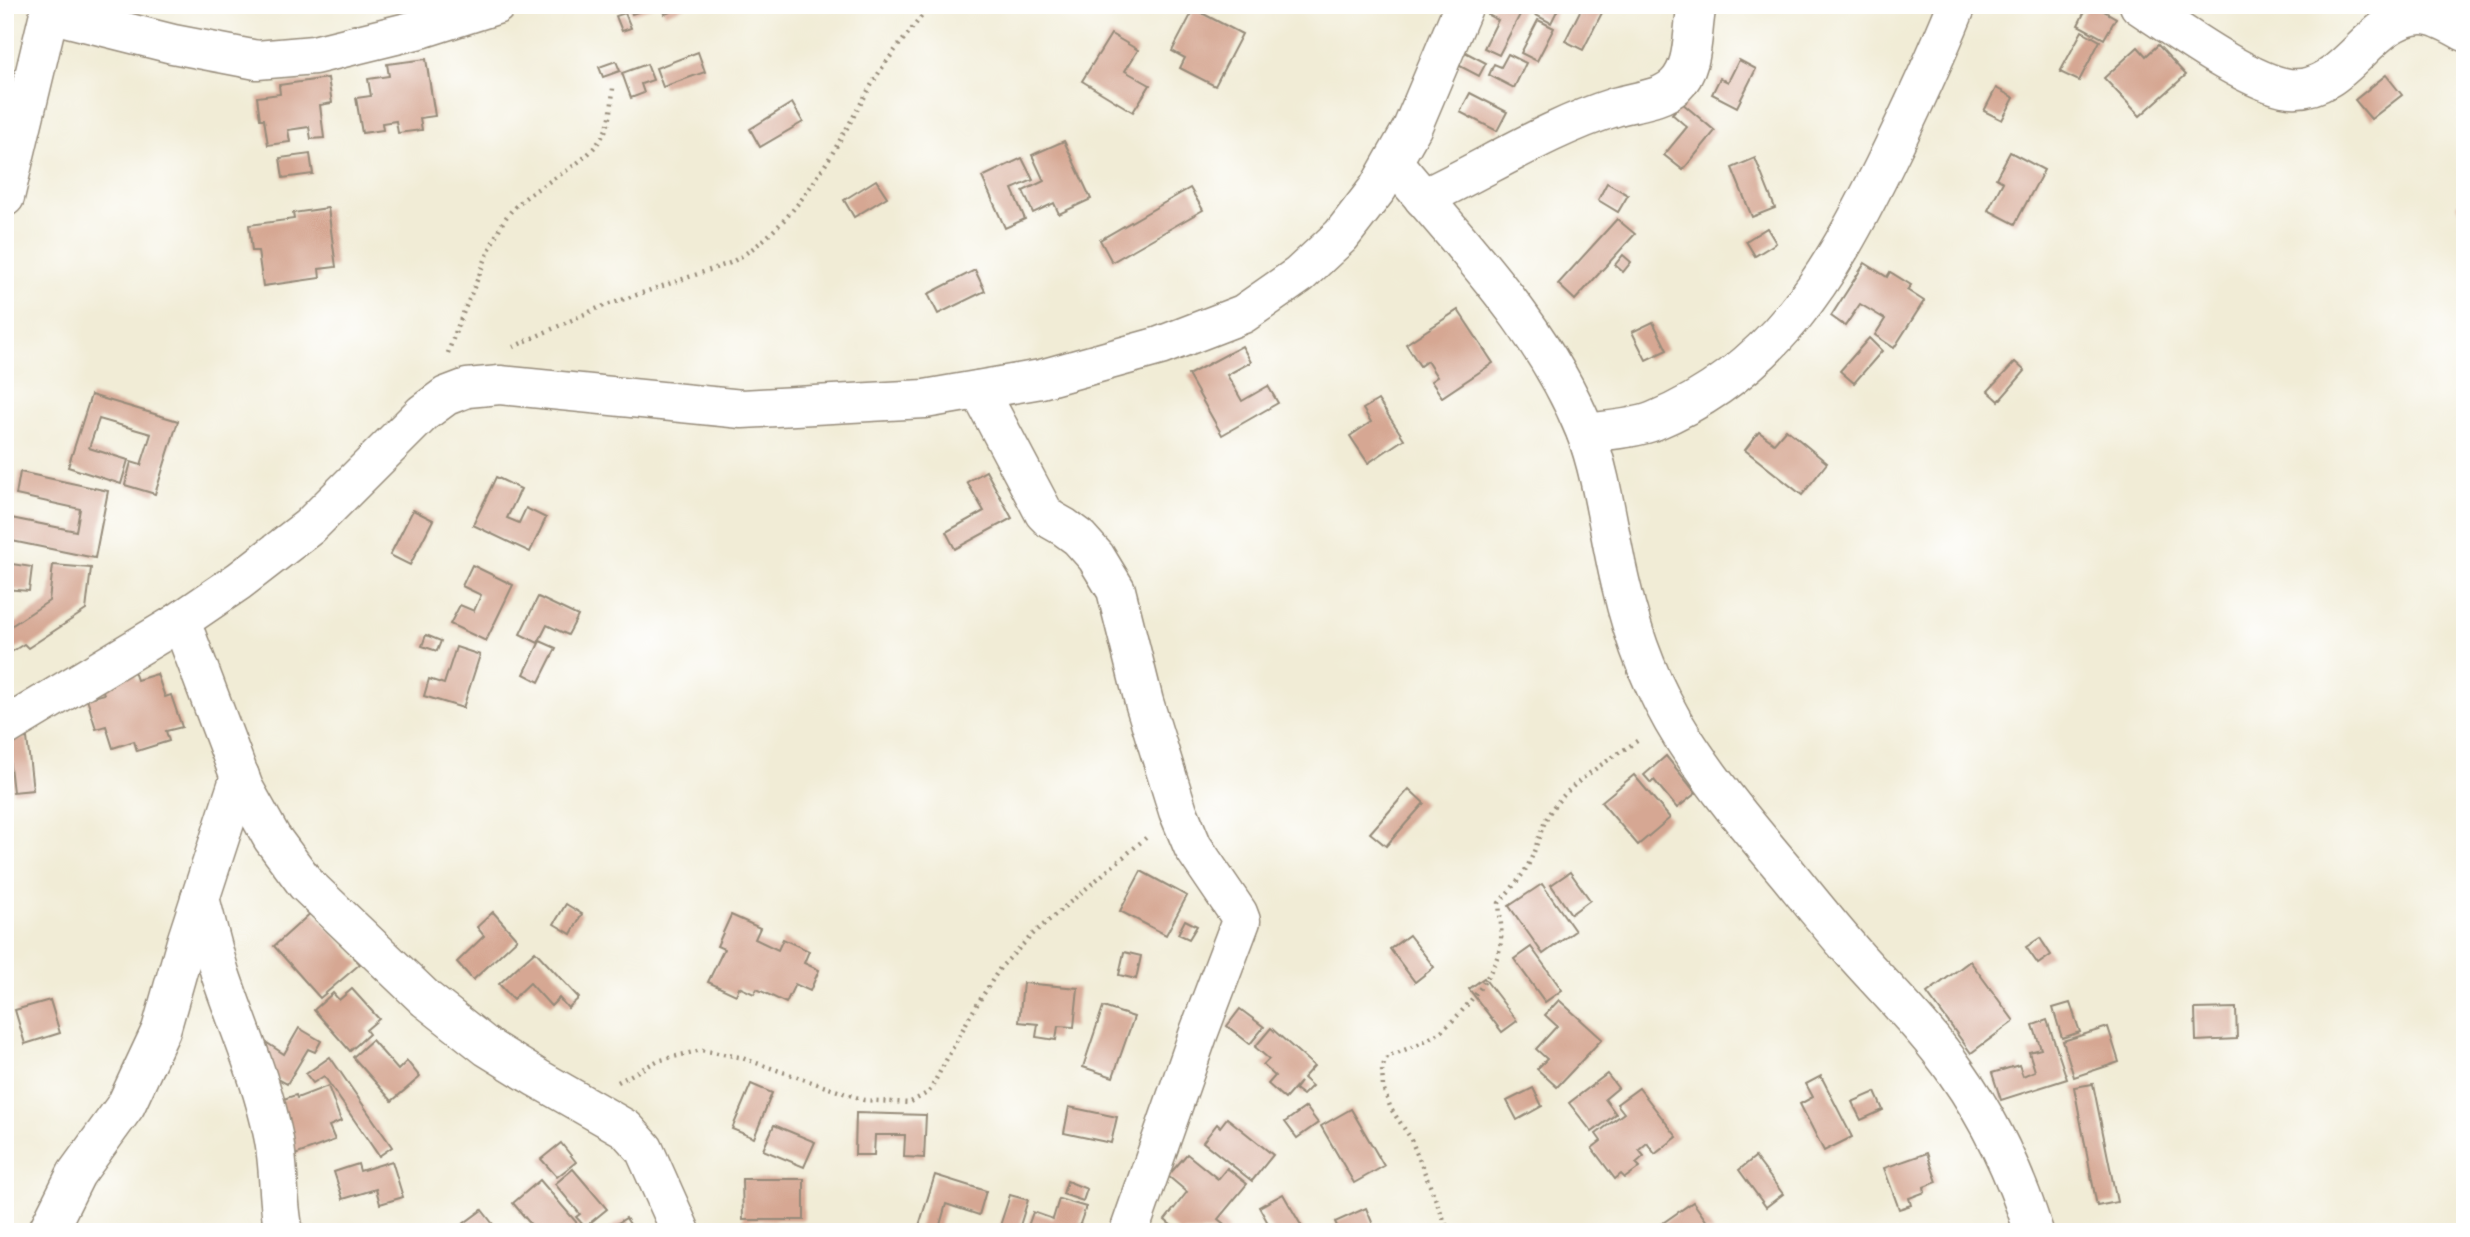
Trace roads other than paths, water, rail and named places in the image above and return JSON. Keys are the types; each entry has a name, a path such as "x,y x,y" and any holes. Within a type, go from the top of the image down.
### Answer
{"street":[{"path":"5,197 50,9 173,44 257,60 314,55 424,28 496,5"},
{"path":"5,727 176,624 239,582 309,527 422,413 446,396 467,388 500,385 742,409 925,399 1041,379 1160,346 1243,314 1299,275 1340,236 1378,188 1412,128 1464,5"},
{"path":"1423,198 1568,125 1599,112 1662,95 1685,73 1690,59 1697,5"},
{"path":"1586,433 1651,422 1702,397 1741,370 1780,334 1819,285 1856,222 1957,5"},
{"path":"2138,5 2253,75 2288,88 2316,86 2349,63 2384,30 2399,20 2422,14 2445,21 2465,32"},
{"path":"1394,163 1504,293 1561,380 1586,433 1633,629 1661,700 1671,717 1729,803 1855,955 1927,1032 1958,1075 1987,1122 2006,1161 2034,1232"},
{"path":"979,390 1044,513 1079,538 1096,557 1116,590 1144,702 1178,811 1193,847 1241,921 1129,1232"},
{"path":"176,624 187,637 240,776 272,838 306,884 426,999 487,1047 626,1129 644,1149 681,1232"},
{"path":"47,1232 76,1174 126,1105 161,1030 240,776"},
{"path":"200,898 221,975 251,1056 274,1136 279,1208 284,1232"}]}
